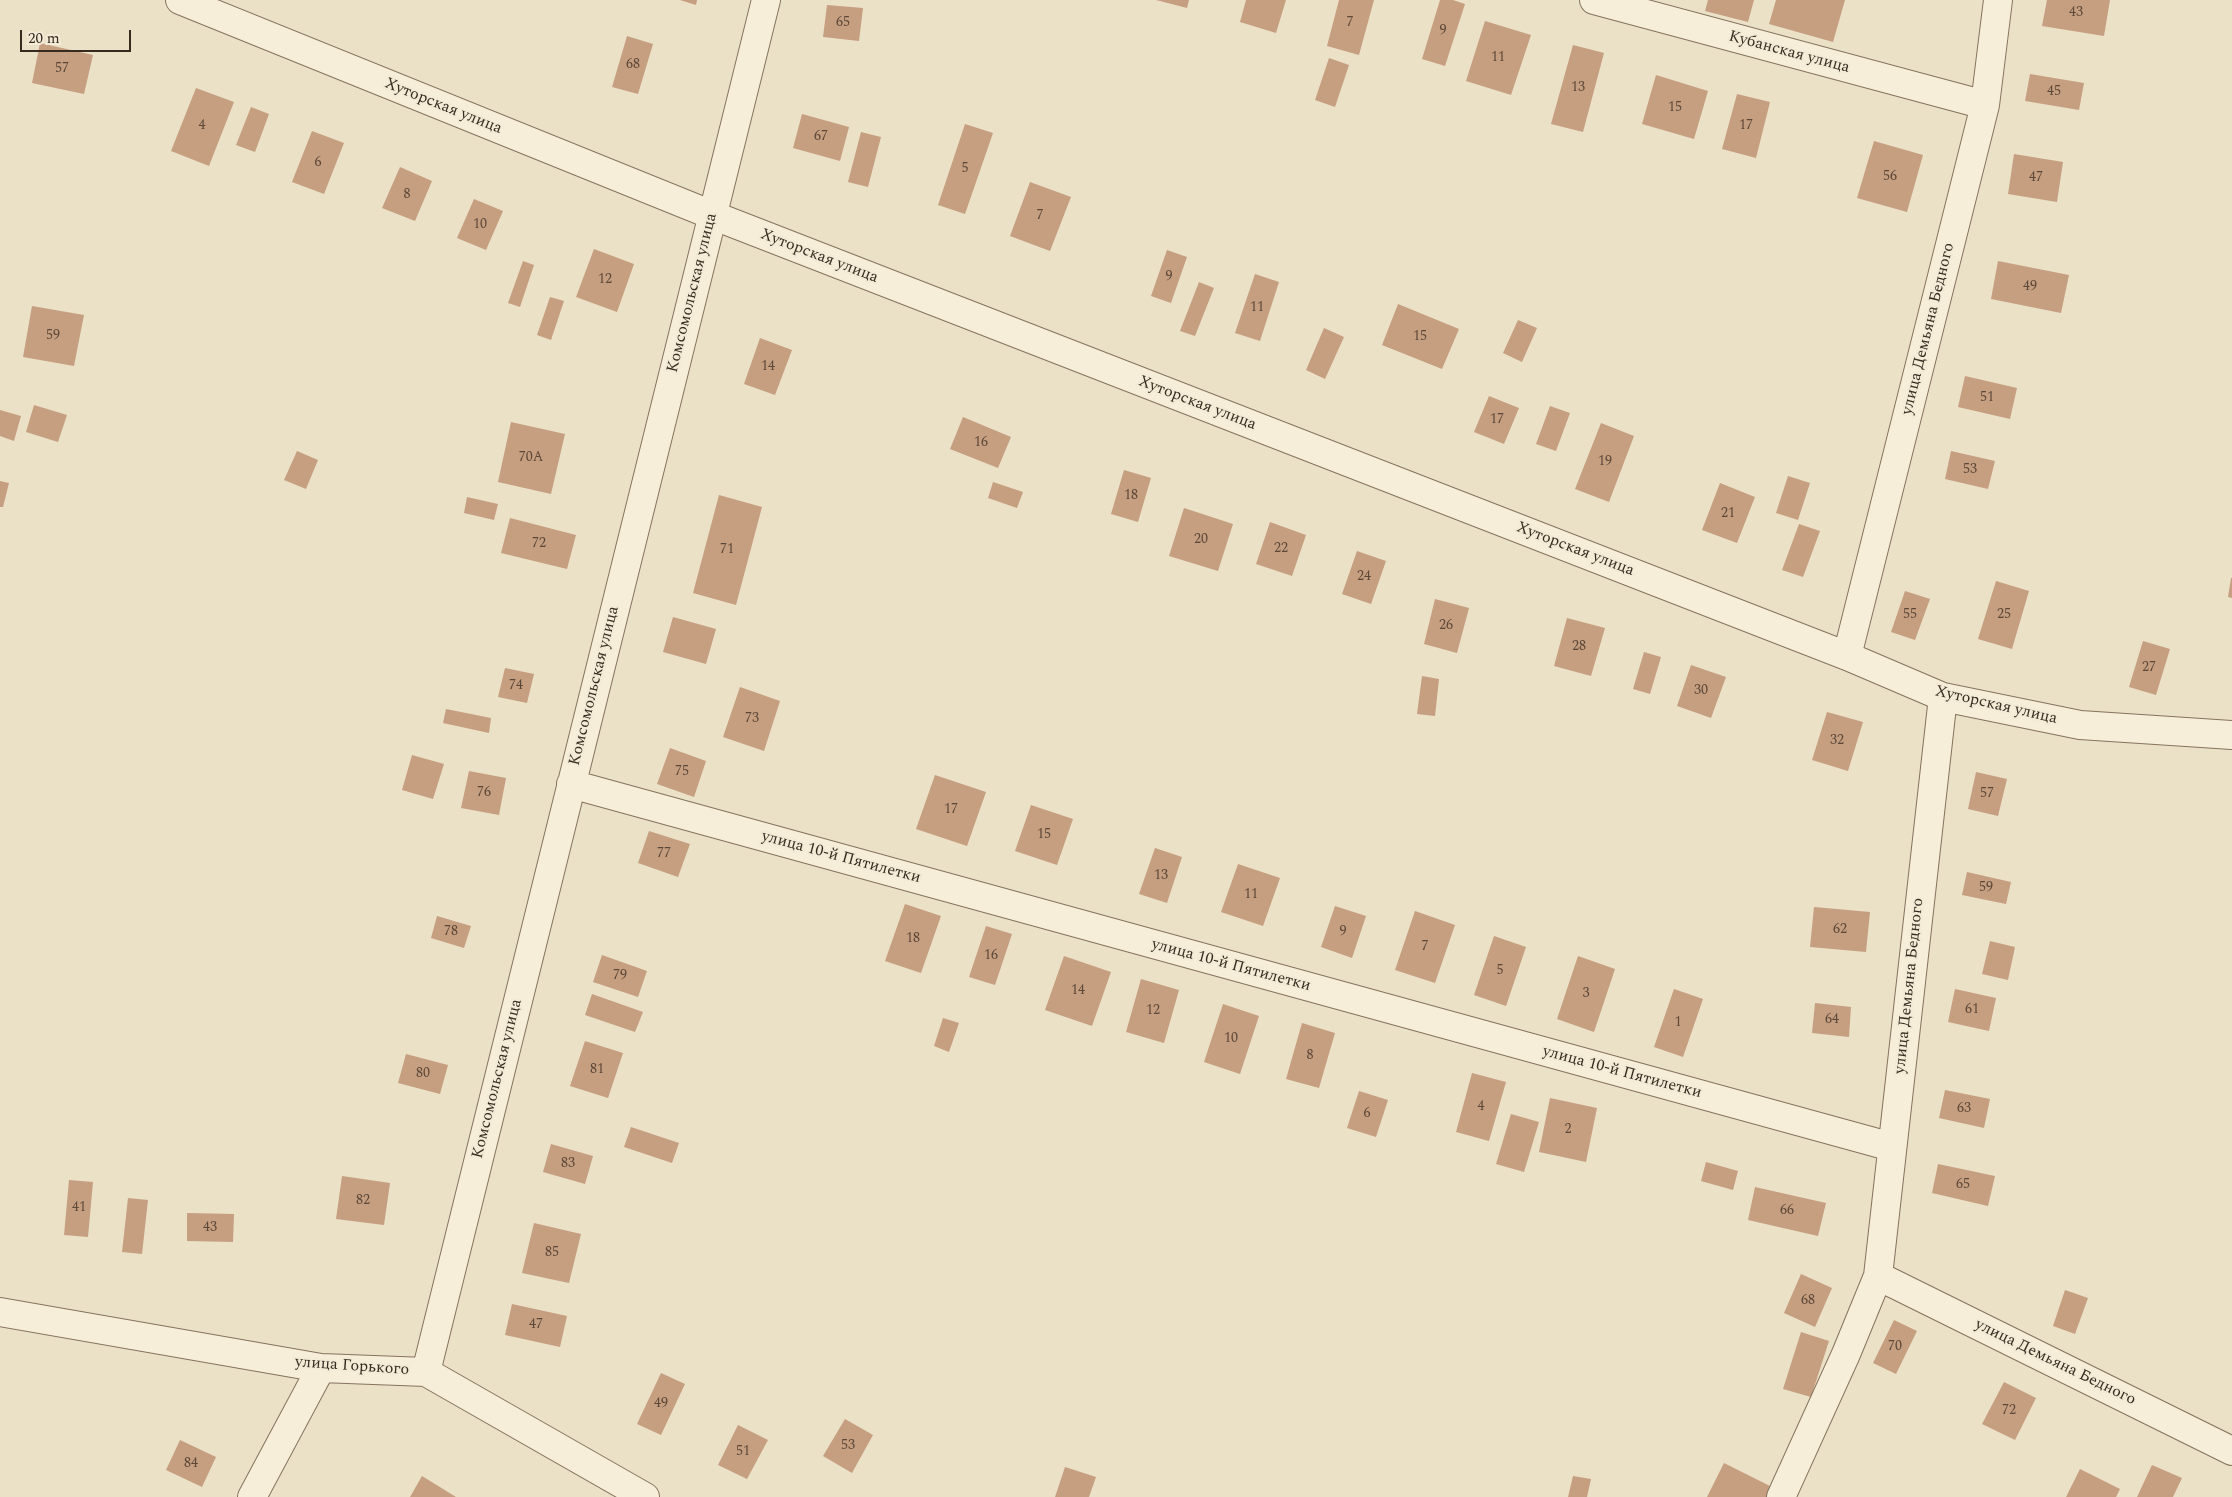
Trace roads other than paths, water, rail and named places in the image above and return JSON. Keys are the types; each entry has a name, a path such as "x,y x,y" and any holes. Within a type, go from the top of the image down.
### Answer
{"street":[{"name":"Хуторская улица","path":"180,0 712,215 1847,656 1943,697 2080,724 2232,735"},
{"name":"Комсомольская улица","path":"426,1372 766,0"},
{"name":"Кубанская улица","path":"1594,0 1985,105"},
{"name":"улица Демьяна Бедного","path":"1847,656 1985,105 1998,0"},
{"name":"улица Демьяна Бедного","path":"1782,1497 1846,1354 1878,1276 1943,697"},
{"name":"улица 10-й Пятилетки","path":"571,784 1892,1147"},
{"name":"улица Демьяна Бедного","path":"1878,1276 2232,1450"},
{"name":"улица Горького","path":"0,1312 321,1368 426,1372 645,1497"},
{"path":"252,1497 321,1368"}]}
